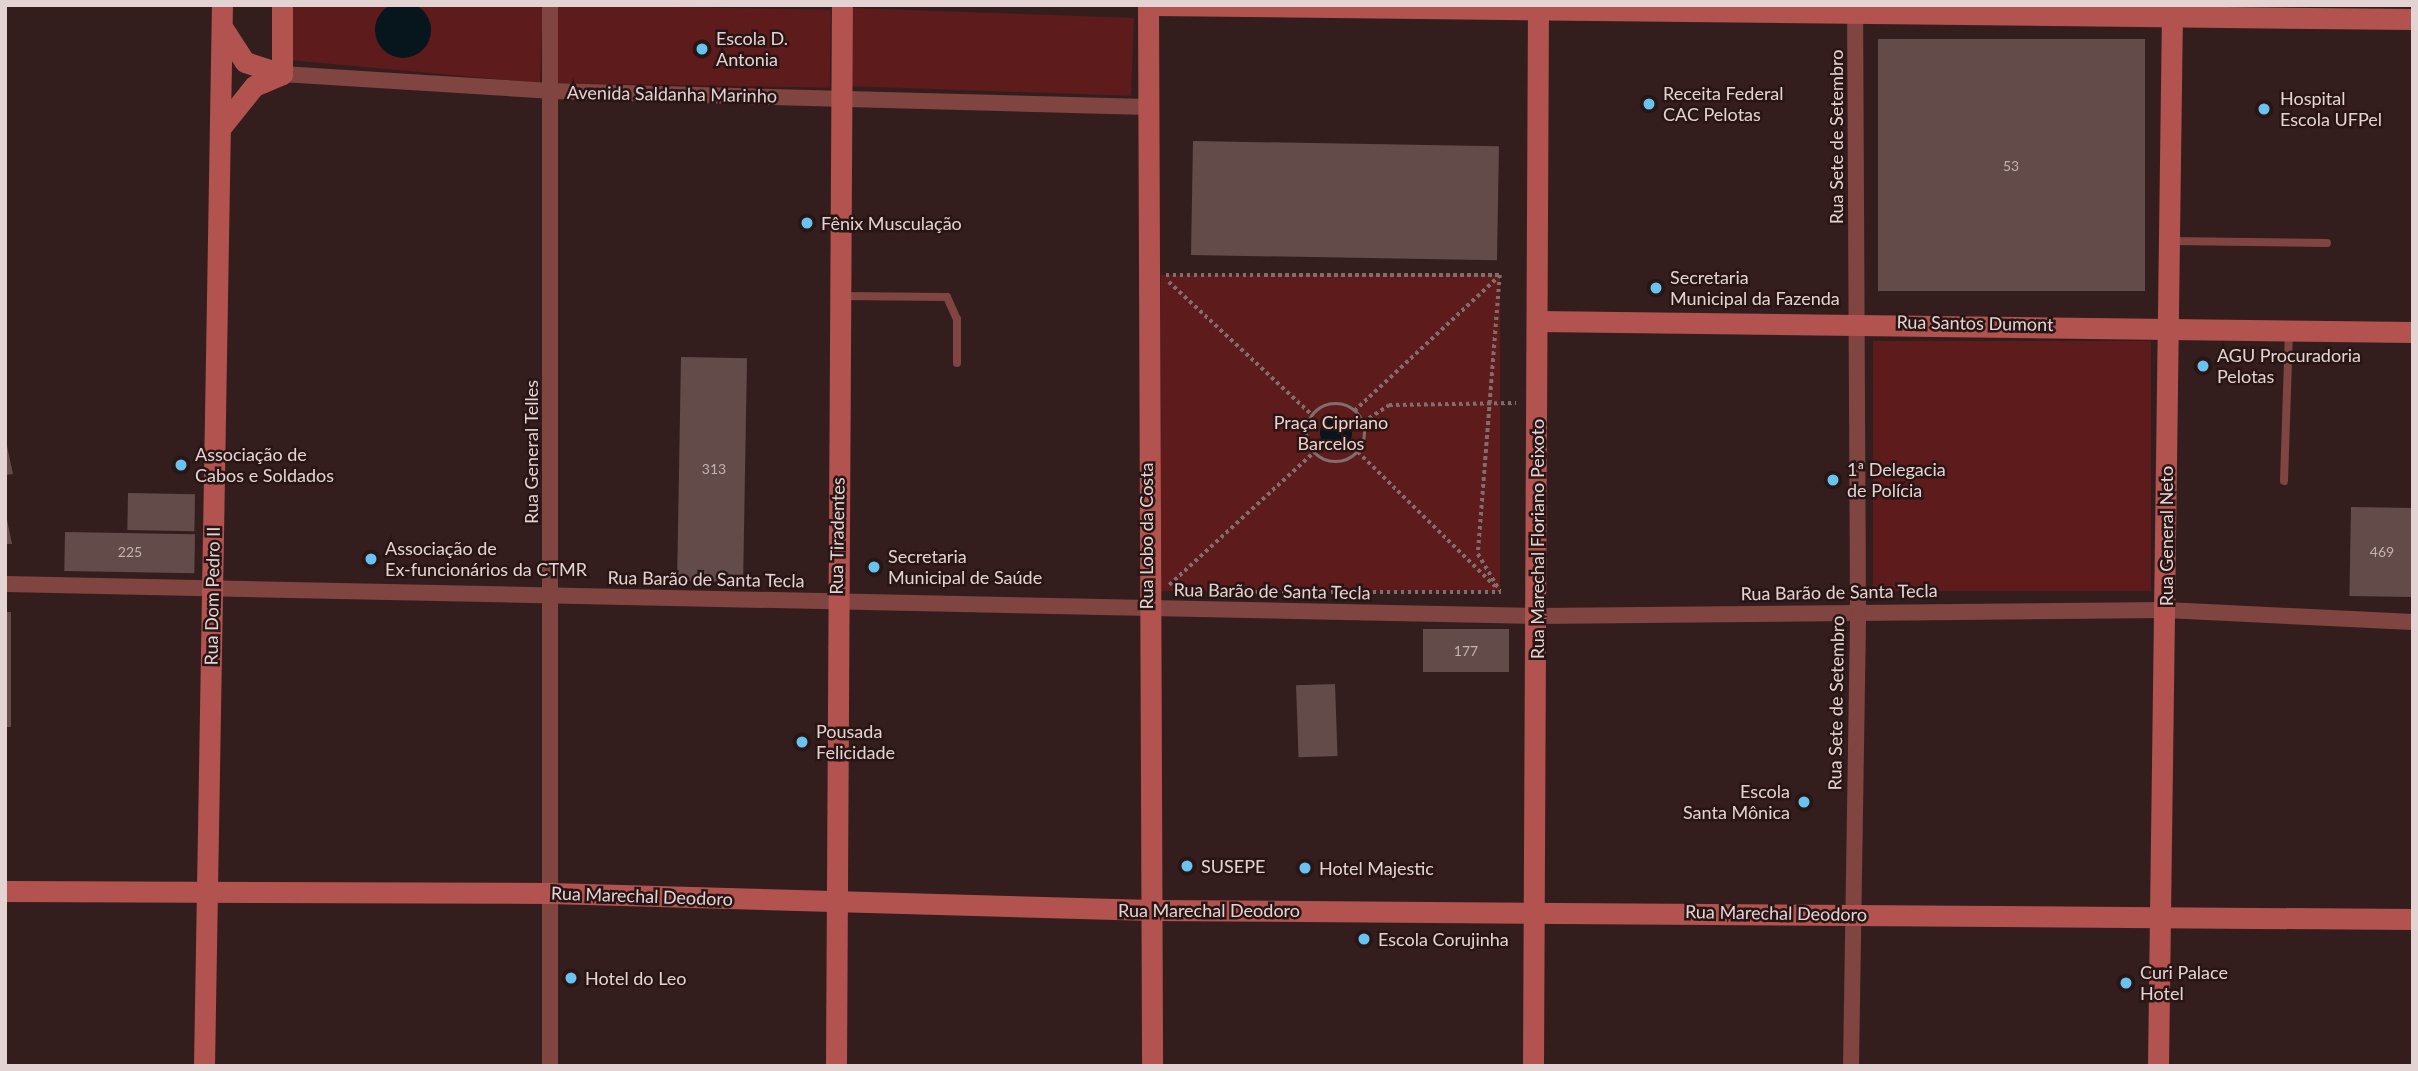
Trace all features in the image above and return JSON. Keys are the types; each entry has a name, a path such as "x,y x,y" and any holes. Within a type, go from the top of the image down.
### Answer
{"street":[{"path":"222,126 254,86 282,74 282,5"},
{"name":"Rua General Telles","path":"550,5 550,1066"},
{"name":"Rua Tiradentes","path":"836,1066 833,901 842,5"},
{"path":"1151,5 2172,12 2413,19"},
{"name":"Rua Lobo da Costa","path":"1151,5 1147,107 1146,608 1153,910 1152,1066"},
{"path":"1508,8 1538,54"},
{"name":"Rua Marechal Floriano Peixoto","path":"1534,1066 1538,9"},
{"name":"Rua Sete de Setembro","path":"1851,1066 1850,914 1858,610 1855,9"},
{"name":"Rua General Neto","path":"2158,1066 2172,12"},
{"name":"Avenida Saldanha Marinho","path":"222,15 245,62 282,74 550,91 1147,107"},
{"name":"Rua Dom Pedro II","path":"205,1066 222,15"},
{"name":"Rua Santos Dumont","path":"1538,321 2167,325 2413,332"},
{"name":"Rua Barão de Santa Tecla","path":"5,584 212,591 551,595 1536,616 1858,610 2166,610 2413,622"},
{"name":"Rua Marechal Deodoro","path":"5,891 207,889 550,893 1153,910 2161,914 2413,919"}],"lane":[{"path":"2168,241 2327,243"},
{"path":"839,296 947,297 957,318 957,363"},
{"path":"2284,481 2289,329"}],"path":[{"path":"1161,275 1500,275"},
{"path":"1161,275 1161,289"},
{"path":"1161,275 1313,416"},
{"path":"1500,275 1485,404 1478,554 1501,592"},
{"path":"1354,411 1500,275"},
{"path":"1358,452 1363,422 1389,405 1516,403"},
{"path":"1358,452 1337,462 1315,451 1308,430 1313,416 1333,404 1354,411 1363,422"},
{"path":"1162,591 1315,451"},
{"path":"1358,452 1501,592"},
{"path":"1162,578 1162,591"},
{"path":"1162,591 1176,592"},
{"path":"1243,592 1501,592"}],"green space":[{"path":"290,5 543,5 540,83 288,60"},
{"path":"558,5 831,10 830,88 557,83"},
{"path":"851,8 1134,18 1131,96 848,86"},
{"name":"Praça Cipriano Barcelos","path":"1161,275 1500,275 1500,591 1161,591"},
{"path":"1873,341 2151,341 2151,591 1873,591"}],"shaded area":[{"path":"397,2 409,2 419,6 427,14 431,30 427,46 419,54 409,58 397,58 387,54 379,46 375,36 375,24 379,14 387,6"},
{"path":"1336,417 1347,422 1352,433 1347,444 1336,449 1325,444 1320,433 1325,422"}],"building":[{"path":"1878,39 2145,39 2145,291 1878,291"},
{"path":"1193,141 1499,146 1497,260 1191,255"},
{"path":"681,357 747,358 743,582 677,581"},
{"path":"5,437 13,474 5,475"},
{"path":"128,493 195,494 194,531 127,530"},
{"path":"2351,507 2413,508 2411,597 2349,596"},
{"path":"5,510 12,544 5,544"},
{"path":"65,532 195,534 194,573 64,571"},
{"path":"5,612 11,612 11,727 5,727"},
{"path":"1423,629 1509,629 1509,672 1423,672"},
{"path":"1335,684 1338,756 1299,757 1296,685"}],"place":[{"name":"Escola D. Antonia","path":"702,49"},
{"name":"Receita Federal CAC Pelotas","path":"1649,104"},
{"name":"Hospital Escola UFPel","path":"2264,109"},
{"name":"Fênix Musculação","path":"807,223"},
{"name":"Secretaria Municipal da Fazenda","path":"1656,288"},
{"name":"AGU Procuradoria Pelotas","path":"2203,366"},
{"name":"Associação de Cabos e Soldados","path":"181,465"},
{"name":"1ª Delegacia de Polícia","path":"1833,480"},
{"name":"Associação de Ex-funcionários da CTMR","path":"371,559"},
{"name":"Secretaria Municipal de Saúde","path":"874,567"},
{"name":"Pousada Felicidade","path":"802,742"},
{"name":"Escola Santa Mônica","path":"1804,802"},
{"name":"SUSEPE","path":"1187,866"},
{"name":"Hotel Majestic","path":"1305,868"},
{"name":"Escola Corujinha","path":"1364,939"},
{"name":"Hotel do Leo","path":"571,978"},
{"name":"Curi Palace Hotel","path":"2126,983"}]}
